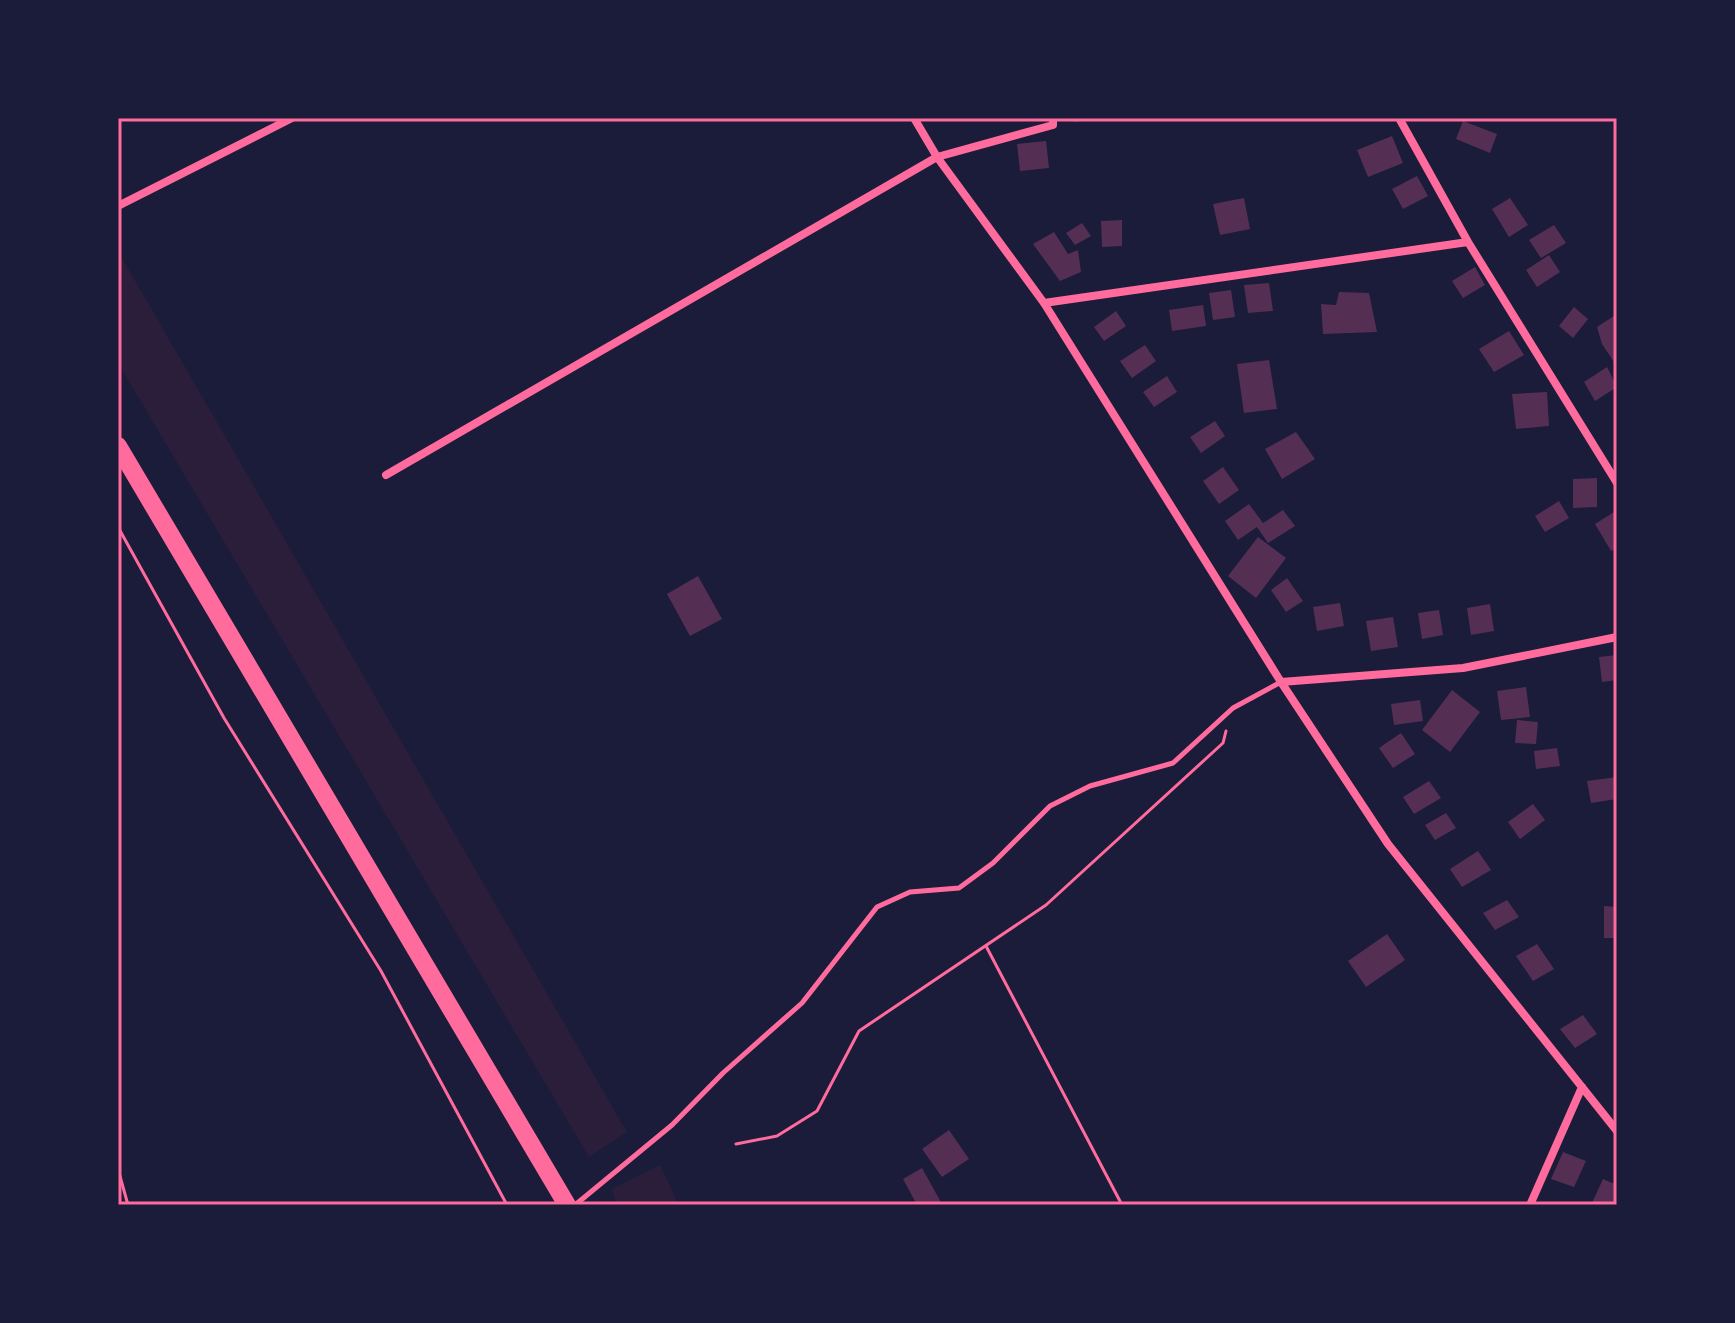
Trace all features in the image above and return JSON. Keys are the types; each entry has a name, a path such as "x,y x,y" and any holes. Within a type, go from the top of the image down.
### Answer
{"highway":[{"path":"118,446 567,1205"}],"street":[{"path":"118,206 292,118"},
{"path":"914,118 937,157 1044,303 1281,682 1388,844 1617,1131"},
{"path":"386,475 937,157 1053,125 1053,118"},
{"path":"1399,118 1468,242 1617,483"},
{"path":"1044,303 1468,242"},
{"path":"1281,682 1463,668 1617,637"},
{"path":"1530,1205 1582,1087"}],"lane":[{"path":"575,1205 672,1125 723,1073 802,1003 877,907 910,892 959,888 993,863 1050,806 1090,786 1173,763 1233,708 1281,682"}],"path":[{"path":"118,527 224,718 381,971 507,1205"},
{"path":"736,1144 777,1136 817,1111 859,1031 1046,905 1223,743 1233,708"},
{"path":"986,945 1122,1205"},
{"path":"118,1169 128,1205"}],"shaded area":[{"path":"118,251 627,1132 589,1157 118,363"},
{"path":"660,1165 679,1205 616,1205 612,1189"}],"building":[{"path":"1073,118 1096,118 1096,120 1073,122"},
{"path":"1463,121 1497,134 1490,153 1456,139"},
{"path":"1392,136 1403,163 1368,177 1357,150"},
{"path":"1046,141 1049,168 1020,171 1017,144"},
{"path":"1417,176 1428,196 1403,209 1392,189"},
{"path":"1244,198 1250,229 1220,235 1213,204"},
{"path":"1510,198 1528,225 1509,237 1492,209"},
{"path":"1122,220 1122,246 1102,247 1101,221"},
{"path":"1082,223 1091,236 1075,245 1066,233"},
{"path":"1554,225 1566,243 1541,258 1529,240"},
{"path":"1054,232 1068,254 1078,250 1081,272 1060,281 1033,244"},
{"path":"1549,255 1560,272 1537,287 1526,270"},
{"path":"1475,267 1485,285 1463,298 1452,281"},
{"path":"1269,283 1273,311 1248,313 1244,285"},
{"path":"1231,290 1235,317 1213,320 1209,293"},
{"path":"1339,292 1369,293 1377,332 1323,334 1321,304 1336,305"},
{"path":"1203,305 1206,326 1172,331 1169,310"},
{"path":"1574,307 1588,319 1573,338 1559,326"},
{"path":"1116,311 1126,326 1104,341 1094,327"},
{"path":"1617,314 1617,360 1614,362 1602,344 1597,327"},
{"path":"1509,331 1524,355 1494,372 1479,349"},
{"path":"1145,345 1156,361 1132,378 1120,361"},
{"path":"1269,360 1277,409 1244,413 1237,364"},
{"path":"1607,367 1617,387 1595,401 1584,382"},
{"path":"1167,376 1177,392 1154,407 1143,392"},
{"path":"1547,392 1549,426 1516,429 1512,394"},
{"path":"1215,421 1225,436 1201,453 1190,437"},
{"path":"1296,432 1315,459 1282,479 1265,449"},
{"path":"1223,467 1239,490 1219,504 1203,481"},
{"path":"1597,478 1597,507 1573,508 1573,479"},
{"path":"1559,501 1569,518 1545,532 1535,516"},
{"path":"1249,504 1263,523 1283,510 1295,526 1268,543 1257,527 1238,540 1225,521"},
{"path":"1614,512 1617,518 1617,548 1611,551 1595,524"},
{"path":"1258,537 1286,558 1256,598 1228,576"},
{"path":"698,576 722,619 690,636 667,594"},
{"path":"1287,578 1303,601 1286,612 1271,590"},
{"path":"1340,603 1344,626 1317,631 1313,607"},
{"path":"1490,604 1494,631 1471,635 1467,608"},
{"path":"1439,610 1443,635 1422,639 1418,613"},
{"path":"1393,617 1398,647 1371,651 1366,621"},
{"path":"1617,655 1617,680 1602,682 1599,657"},
{"path":"1526,687 1530,717 1501,720 1497,691"},
{"path":"1452,690 1480,712 1450,752 1422,730"},
{"path":"1420,700 1423,721 1394,725 1391,704"},
{"path":"1517,720 1538,722 1536,744 1515,743"},
{"path":"1401,733 1415,754 1393,768 1379,748"},
{"path":"1557,748 1560,766 1536,769 1534,751"},
{"path":"1617,777 1617,799 1591,803 1587,781"},
{"path":"1429,781 1441,798 1414,814 1403,797"},
{"path":"1533,804 1545,820 1520,839 1508,822"},
{"path":"1446,813 1456,828 1435,840 1425,825"},
{"path":"1478,851 1491,870 1462,887 1450,869"},
{"path":"1507,900 1519,917 1495,930 1483,913"},
{"path":"1604,906 1617,907 1617,938 1604,938"},
{"path":"1387,934 1405,960 1366,987 1348,961"},
{"path":"1537,944 1554,969 1533,981 1516,956"},
{"path":"1583,1015 1597,1034 1575,1048 1560,1029"},
{"path":"949,1130 969,1159 942,1177 922,1149"},
{"path":"1563,1152 1586,1161 1574,1187 1551,1179"},
{"path":"922,1168 942,1204 917,1205 903,1179"},
{"path":"1603,1179 1617,1185 1617,1205 1591,1205"}]}
